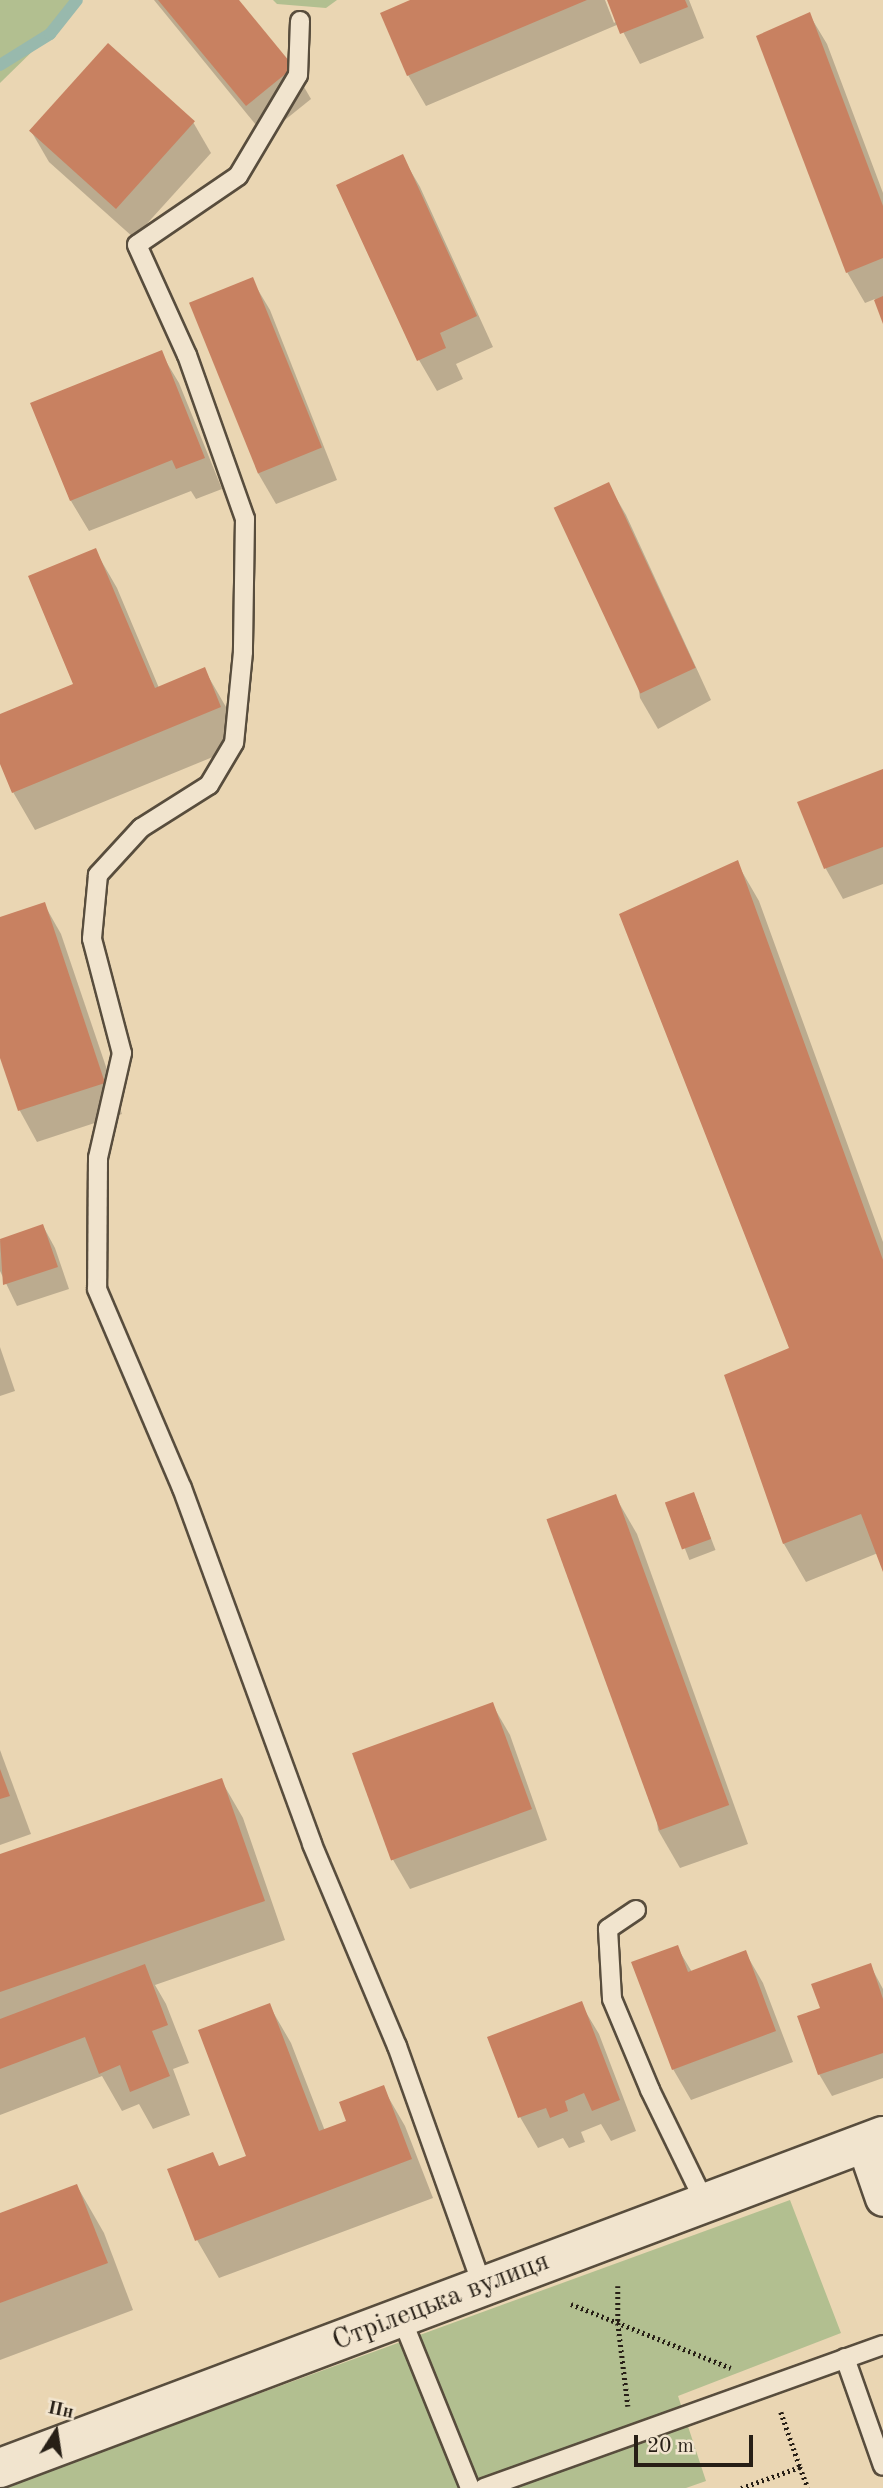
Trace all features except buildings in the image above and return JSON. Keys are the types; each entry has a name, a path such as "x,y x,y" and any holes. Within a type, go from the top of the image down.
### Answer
{"street":[{"name":"Стрілецька вулиця","path":"0,2469 874,2140"},
{"path":"874,2140 883,2198"}],"lane":[{"path":"300,21 298,75 238,176 137,245 187,355 245,519 243,652 234,743 209,785 141,828 98,875 92,939 122,1053 98,1158 97,1289 182,1488 312,1844 397,2046 483,2287"},
{"path":"636,1910 608,1929 612,1999 650,2090 705,2203"},
{"path":"401,2317 470,2488"},
{"path":"484,2488 883,2345"},
{"path":"845,2358 862,2413 883,2466"}],"path":[{"path":"618,2286 618,2323 631,2435"},
{"path":"570,2304 771,2385 808,2488"},
{"path":"741,2488 800,2467"}],"green space":[{"path":"0,0 77,0 50,34 0,83"},
{"path":"273,0 337,0 326,8 277,4"},
{"path":"790,2200 841,2333 678,2396 706,2481 686,2488 0,2488"}],"waterway":[{"path":"0,65 50,34 77,0"}]}
